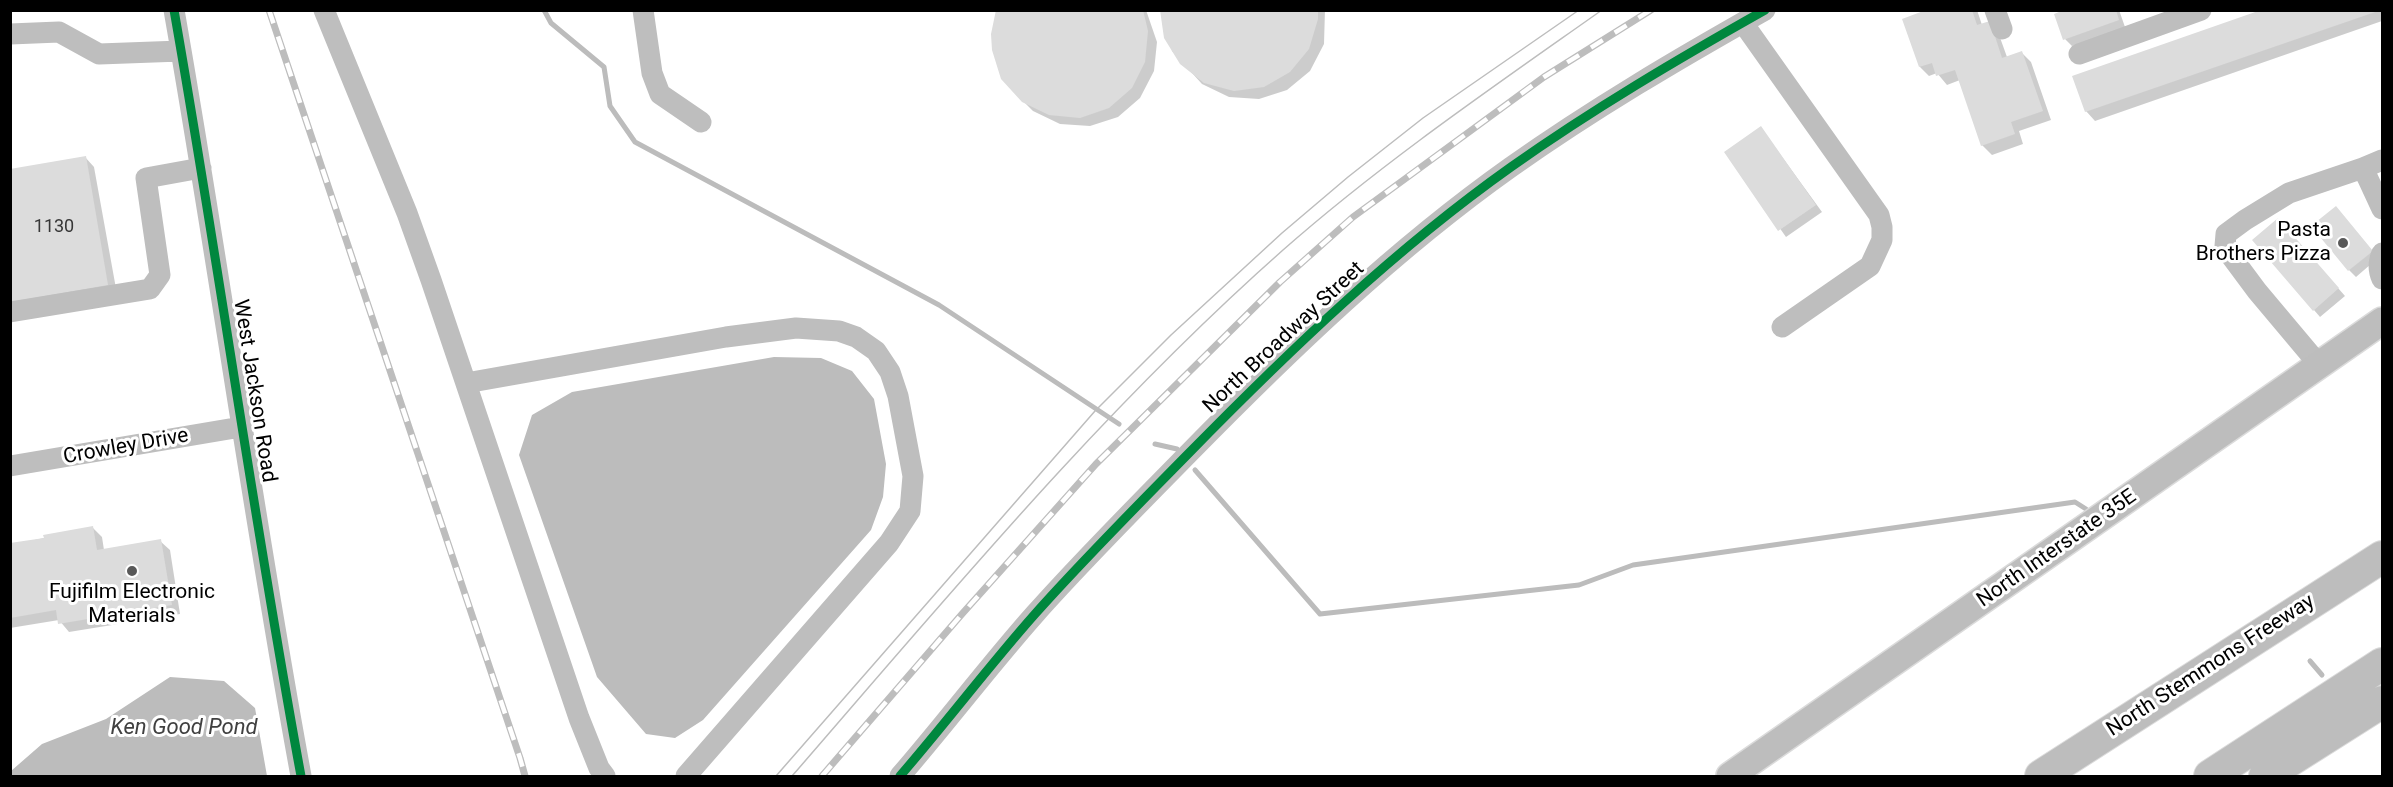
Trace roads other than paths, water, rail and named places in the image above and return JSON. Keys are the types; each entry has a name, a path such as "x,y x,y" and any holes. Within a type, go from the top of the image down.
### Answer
{"highway":[{"name":"North Stemmons Freeway","path":"2042,773 2382,556"},
{"path":"2210,777 2382,664"},
{"path":"2265,777 2382,702"},
{"path":"2298,777 2374,726 2382,718"}],"main road":[{"name":"North Interstate 35E","path":"1730,777 2382,321"}],"street":[{"name":"West Jackson Road","path":"174,10 267,592 301,777"},
{"path":"324,10 407,213 579,717 598,768 604,777"},
{"path":"643,10 652,73 660,94 700,122"},
{"name":"North Broadway Street","path":"900,777 1058,589 1226,415 1401,253 1510,168 1653,73 1765,10"},
{"path":"2079,54 2201,10"},
{"path":"1743,23 1879,215 1882,227 1882,240 1870,266 1782,327"},
{"path":"10,34 59,32 99,54 181,51"},
{"path":"2320,366 2230,256 2225,246 2226,234 2289,193 2373,164 2382,209"},
{"path":"10,312 150,289 160,275 146,178 201,168"},
{"path":"2382,253 2379,259 2382,279"},
{"path":"466,383 726,337 796,328 839,331 856,337 876,351 890,372 898,396 913,476 910,511 889,543 686,777"},
{"name":"Crowley Drive","path":"10,466 241,427"}],"water":[{"path":"774,357 821,358 852,371 874,399 886,464 883,497 871,530 703,720 675,738 646,734 597,677 519,455 532,415 572,392"},
{"name":"Ken Good Pond","path":"170,677 224,681 255,708 267,776 11,776 11,771 42,744 106,719"}],"waterway":[{"path":"544,10 551,23 604,67 610,106 635,142 939,305 1119,424"},
{"path":"1155,444 1177,449"},
{"path":"1195,470 1320,614 1579,585 1633,565 2075,502 2086,509"},
{"path":"2310,661 2322,675"}],"tram line":[{"path":"776,776 1095,411 1171,335 1282,233 1348,177 1423,118 1579,10"},
{"path":"792,776 1028,505 1152,374 1216,311 1283,250 1360,186 1439,126 1602,10"}],"railway":[{"path":"269,10 525,776"},
{"path":"822,776 1096,464 1280,282 1353,217 1544,77 1651,10"}],"place":[{"name":"Pasta Brothers Pizza","path":"2343,243"},
{"name":"Fujifilm Electronic Materials","path":"132,571"}]}
